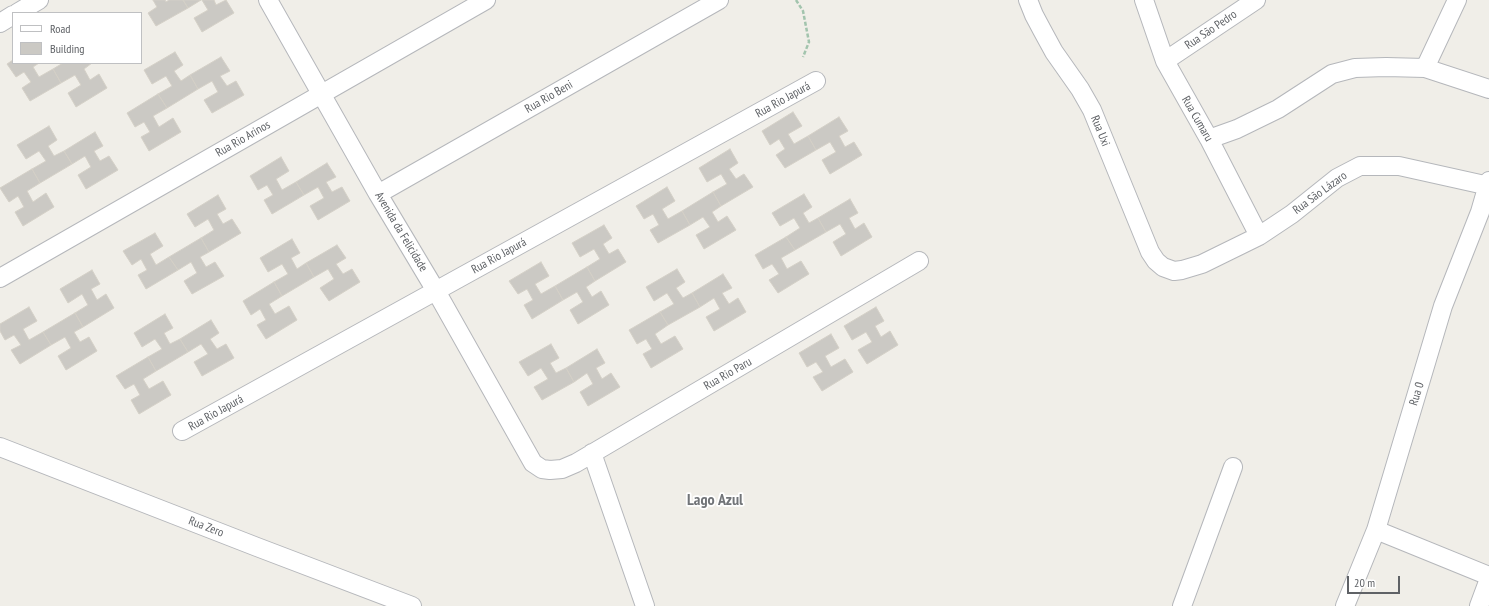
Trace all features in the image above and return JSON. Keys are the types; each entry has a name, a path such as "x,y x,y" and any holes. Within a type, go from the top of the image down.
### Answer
{"street":[{"path":"19,12 39,0"},
{"name":"Avenida da Felicidade","path":"268,0 378,194 436,291 533,463"},
{"name":"Rua Rio Arinos","path":"0,278 486,0"},
{"name":"Rua Rio Beni","path":"378,194 719,0"},
{"name":"Rua Uxi","path":"1028,0 1034,15 1054,52 1080,88 1092,110 1150,252 1156,261 1163,267"},
{"name":"Rua Cumaru","path":"1144,0 1165,61 1209,139 1259,236"},
{"name":"Rua São Pedro","path":"1165,61 1256,0"},
{"path":"1425,68 1457,0"},
{"path":"0,23 12,16"},
{"path":"1209,139 1237,129 1278,109 1332,74 1355,68 1425,68 1489,89"},
{"name":"Rua Rio Japurá","path":"182,431 816,81"},
{"name":"Rua São Lázaro","path":"1163,267 1174,271 1202,264 1259,236 1292,214 1337,178 1360,166 1399,166 1488,184"},
{"name":"Rua 0","path":"1345,606 1376,530 1443,306 1480,212 1488,184"},
{"name":"Rua Rio Paru","path":"533,463 542,469 550,470 562,469 576,463 919,261"},
{"name":"Rua Zero","path":"0,447 412,606"},
{"path":"592,453 645,606"},
{"path":"1182,606 1233,467"},
{"path":"1376,530 1489,576"},
{"path":"1479,606 1489,579"}],"path":[{"path":"796,0 803,11 809,42 803,57"}],"building":[{"path":"153,0 165,0 166,2 169,0 183,0 188,8 156,26 148,13 157,7"},
{"path":"183,0 201,0 188,8"},
{"path":"202,0 214,0 216,5 226,0 234,13 202,32 194,18 208,10"},
{"path":"175,52 183,65 174,71 181,81 190,75 198,89 167,108 158,94 172,86 166,76 152,84 144,70"},
{"path":"221,57 230,71 220,76 227,86 236,81 244,95 212,113 204,100 218,92 212,81 198,89 190,75"},
{"path":"12,61 12,64 38,64 33,67 39,77 53,69 61,83 30,101 22,88 31,82 24,72 16,77 7,64"},
{"path":"61,64 91,64 84,69 90,80 99,74 107,88 76,107 68,93 81,85 75,75 61,83 53,69"},
{"path":"158,94 167,108 153,116 159,127 173,118 181,132 149,151 141,137 150,132 144,122 135,127 127,113"},
{"path":"793,112 802,126 788,134 794,144 808,136 816,150 785,168 776,155 785,149 779,139 770,145 762,131"},
{"path":"839,117 848,131 839,136 845,147 854,142 862,155 830,174 822,160 836,152 830,142 816,150 808,136"},
{"path":"49,126 57,140 48,146 54,156 64,151 72,164 40,183 32,169 46,161 39,151 26,159 17,145"},
{"path":"95,132 103,146 94,151 100,161 109,156 118,170 86,189 78,175 91,167 85,156 72,164 64,151"},
{"path":"730,149 738,163 729,169 736,179 744,174 753,187 721,206 713,192 727,184 721,174 707,182 699,168"},
{"path":"281,157 289,171 276,179 282,190 296,182 304,195 272,214 264,200 273,195 267,185 258,190 250,176"},
{"path":"327,163 336,177 326,182 332,192 342,187 350,201 318,220 310,206 324,198 318,187 304,195 296,182"},
{"path":"32,169 40,183 27,191 33,202 46,193 54,207 23,226 15,212 24,207 18,196 9,202 0,188"},
{"path":"667,187 675,201 662,209 668,219 682,211 690,225 658,243 650,230 659,225 653,214 644,219 636,206"},
{"path":"713,192 721,206 712,212 718,222 727,216 736,230 704,249 696,235 710,227 703,217 690,225 682,211"},
{"path":"804,194 812,207 803,213 809,223 818,218 826,232 795,250 786,237 800,228 794,218 780,226 772,213"},
{"path":"218,195 226,209 217,214 223,224 232,219 241,233 209,252 201,238 214,230 208,219 195,227 187,214"},
{"path":"850,199 858,213 849,218 855,229 864,223 872,237 841,256 833,242 846,234 840,224 826,232 818,218"},
{"path":"604,225 612,238 603,244 609,254 618,249 626,262 595,281 587,267 600,259 594,249 580,257 572,243"},
{"path":"155,233 163,246 150,254 156,265 169,257 178,270 146,289 138,275 147,270 141,259 132,265 123,251"},
{"path":"786,237 795,250 781,258 787,269 801,261 809,274 778,293 769,280 779,274 772,264 763,269 755,255"},
{"path":"201,238 209,252 200,257 206,267 215,262 224,276 192,294 184,281 197,273 191,262 178,270 169,257"},
{"path":"292,239 300,253 291,258 297,269 306,263 314,277 282,296 274,282 288,274 282,264 268,272 260,258"},
{"path":"337,245 346,258 336,264 343,274 352,269 360,282 329,301 320,288 334,279 328,269 314,277 306,263"},
{"path":"541,262 549,276 535,284 541,294 555,286 563,300 532,319 524,305 533,300 527,289 518,294 509,281"},
{"path":"587,267 595,281 586,287 592,297 601,291 609,305 578,324 570,310 583,302 577,292 563,300 555,286"},
{"path":"677,269 685,282 676,288 683,298 692,293 700,307 668,325 660,312 674,304 667,293 654,301 646,287"},
{"path":"92,270 100,284 91,289 97,300 106,294 114,308 83,327 75,313 88,305 82,294 68,303 60,289"},
{"path":"723,274 732,288 722,293 729,304 738,298 746,312 714,331 706,317 720,309 714,298 700,307 692,293"},
{"path":"274,282 282,296 269,304 275,314 289,306 297,320 266,339 257,325 266,320 260,309 251,315 243,301"},
{"path":"29,307 37,321 23,329 29,340 43,332 51,345 20,364 11,350 21,345 14,335 5,340 0,331 0,324"},
{"path":"876,307 884,321 875,326 881,337 890,331 898,345 867,364 858,350 872,342 866,332 852,340 844,326"},
{"path":"660,312 668,325 655,334 661,344 675,336 683,349 651,368 643,354 652,349 646,339 637,344 629,330"},
{"path":"75,313 83,327 74,332 80,342 89,337 97,351 66,370 58,356 71,348 65,337 51,345 43,332"},
{"path":"165,314 173,328 164,333 170,344 180,339 188,352 156,371 148,357 162,349 155,339 142,347 134,333"},
{"path":"211,320 219,333 210,339 217,349 226,344 234,358 202,376 194,362 208,354 201,344 188,352 180,339"},
{"path":"831,334 839,348 825,356 831,367 845,359 853,372 822,391 813,377 823,372 816,362 807,367 799,353"},
{"path":"551,344 559,358 550,363 556,373 566,368 574,382 542,400 534,387 548,379 541,368 528,376 519,362"},
{"path":"597,349 605,363 596,368 602,379 611,373 620,387 588,406 580,392 593,384 587,373 574,382 566,368"},
{"path":"148,357 156,371 143,379 149,389 163,381 171,395 139,414 131,400 140,395 134,384 125,389 116,376"}],"district":[{"name":"Lago Azul","path":"715,500"}]}
